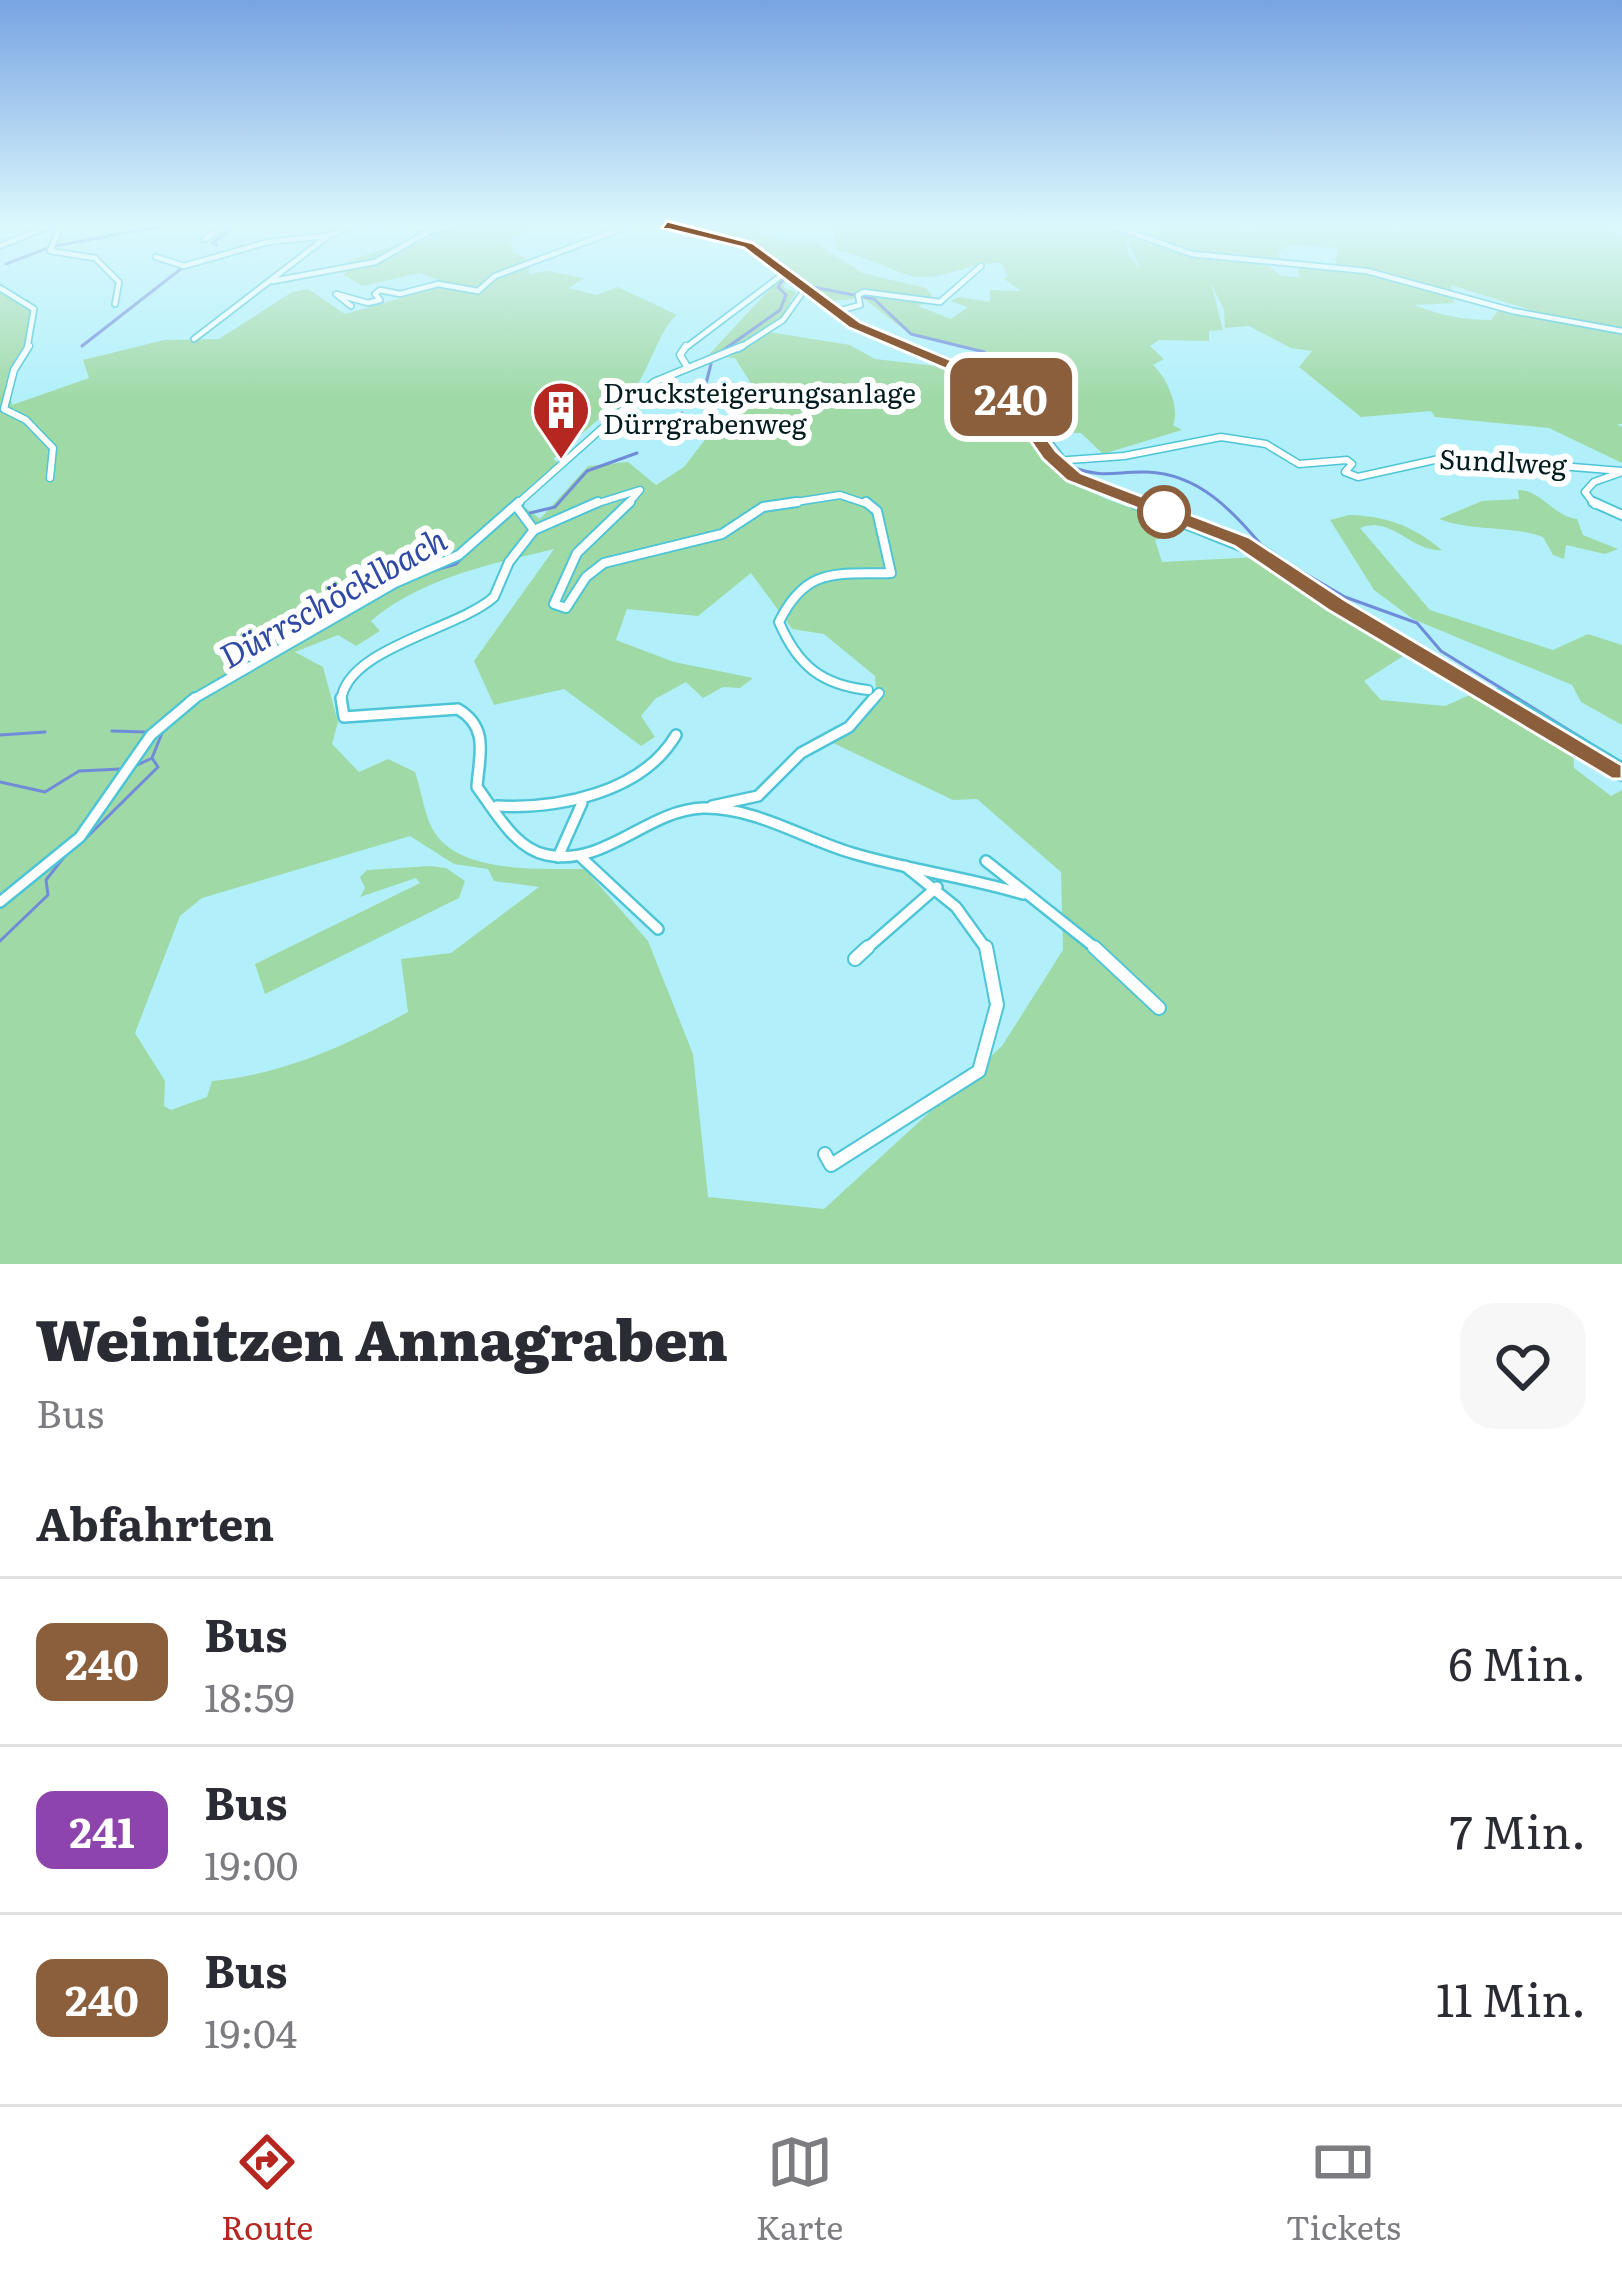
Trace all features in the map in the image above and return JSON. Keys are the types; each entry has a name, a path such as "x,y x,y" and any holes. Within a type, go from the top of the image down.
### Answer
{"main road":[{"path":"797,284 877,336 1001,387 1055,461 1098,490 1261,552 1336,605 1622,772"}],"street":[{"path":"116,304 119,284"},
{"path":"194,339 264,284"},
{"path":"351,305 336,294 372,303 380,300 375,294 380,290 400,294 438,284 478,291 486,284"},
{"path":"688,368 680,355 687,345 769,284"},
{"path":"838,311 860,305 858,296 940,302 961,284"},
{"path":"1413,284 1486,304 1622,330"},
{"path":"0,288 28,302 34,314 30,345 14,370 4,412 26,420 53,448 50,478"},
{"path":"0,902 80,838 151,735 176,711 274,649 459,555 654,382 721,360 779,322 805,289"},
{"name":"Sundlweg","path":"1055,461 1124,456 1221,437 1266,444 1299,464 1347,460 1352,464 1345,472 1358,477 1448,457 1622,472"},
{"name":"Sundlweg","path":"1622,472 1594,482 1585,492 1595,505 1622,515"},
{"path":"640,490 586,538 566,566 554,604 566,608 586,577 604,563 722,534 746,515 777,504 840,495 867,502 880,518 891,573 849,569 809,583 795,594 779,622 782,634 810,661 813,675 832,686 873,692 849,728 801,753 758,796 638,828 582,858 558,857 512,837 497,806 477,787 483,736 472,715 458,709 427,709 350,719 339,705 352,674 367,663 478,612 497,596 502,572 534,530 592,509 617,492 640,490"},
{"path":"518,507 534,530"},
{"path":"497,806 570,807 583,802 655,761 676,735"},
{"path":"558,857 583,802"},
{"path":"704,808 766,819 853,853 961,874 1023,894"},
{"path":"582,858 658,929"},
{"path":"986,861 1112,962 1160,1008"},
{"path":"825,1154 831,1165 979,1071 984,1059 995,997 992,961 968,912 903,866"},
{"path":"855,959 937,887"}],"green space":[{"path":"450,284 575,284 569,288 597,295 618,287 677,315 636,387 643,390 620,417 601,417 553,459 564,467 522,505 540,519 588,466 628,462 656,485 684,467 714,428 734,423 752,385 735,358 728,358 763,331 850,345 875,359 980,371 952,379 972,389 991,384 1049,459 1078,485 1193,527 1155,540 1162,562 1259,557 1408,653 1364,681 1381,700 1445,706 1479,691 1573,748 1574,768 1611,796 1622,790 1622,1264 0,1264 0,291 29,300 33,319 29,349 11,392 12,405 89,378 83,360 164,340 219,339 292,292 308,289 345,314","holes":["554,549 474,661 494,705 564,689 641,746 655,737 641,716 655,699 686,682 703,698 723,687 740,688 753,678 674,662 616,640 627,609 698,616 751,573 792,629 824,634 875,676 877,706 833,743 953,800 977,799 1061,872 1063,950 1002,1046 824,1209 708,1197 693,1054 648,941 585,869 501,866 460,854 444,843 432,828 415,772 388,759 359,772 332,744 338,722 323,667 295,652 338,635 356,646 380,631 371,621 434,583","410,836 454,864 488,869 494,881 539,887 451,953 401,959 408,1012 313,1057 212,1081 207,1097 171,1110 164,1106 165,1081 135,1033 180,916 202,898"]},
{"path":"774,284 785,284 783,288 796,292 780,320 720,359 703,361"},
{"path":"806,284 926,288 934,299 918,306 951,319 968,307 950,301 959,297 990,302 990,290 1021,291 1011,284 1211,284 1223,330 1209,331 1209,341 1159,340 1150,346 1164,359 1153,365 1171,394 1173,425 1182,430 1103,454 1081,433 1051,432 1046,412 1003,365 971,348 911,335 863,298 831,301"},
{"path":"1211,284 1622,284 1622,424 1617,424 1622,427 1622,463 1549,428 1435,417 1431,411 1361,417 1299,367 1312,351 1291,348 1249,326 1225,328 1224,310","holes":["1451,285 1540,313 1540,318 1499,309 1491,320 1471,319 1414,305 1454,303"]},
{"path":"1518,490 1577,519 1583,535 1618,549 1605,554 1566,545 1564,559 1553,555 1543,537 1439,519 1482,501 1519,499"},
{"path":"1349,515 1399,524 1442,550 1421,546 1382,526 1360,528 1430,610 1553,650 1588,634 1622,645 1622,725 1581,702 1572,685 1413,619 1374,590 1330,520"},
{"path":"446,868 465,881 459,898 265,994 255,964 420,883 416,878 360,897 365,888 360,877 367,870"}],"waterway":[{"path":"82,346 162,284"},
{"name":"Dürrschöcklbach","path":"722,351 780,310 786,295 780,284"},
{"path":"808,286 874,299 911,334 984,352 1039,418 1043,433"},
{"name":"Dürrschöcklbach","path":"689,407 704,391 711,364"},
{"name":"Dürrschöcklbach","path":"678,416 682,413"},
{"name":"Dürrschöcklbach","path":"654,437 661,437"},
{"name":"Dürrschöcklbach","path":"530,513 555,507 587,471 637,453"},
{"path":"1072,467 1102,474 1166,474 1183,480 1227,508 1264,548"},
{"name":"Dürrschöcklbach","path":"429,572 456,564 485,536"},
{"path":"1282,560 1345,597 1417,623 1441,651 1622,763"},
{"name":"Dürrschöcklbach","path":"85,839 158,767 152,758 164,728"},
{"path":"112,731 145,732"},
{"path":"0,735 45,732"},
{"path":"135,766 150,759"},
{"path":"0,782 45,792 79,771 121,769"},
{"name":"Dürrschöcklbach","path":"0,941 48,895 46,880 68,852"}],"bus line":[{"name":"240","path":"796,284 855,325 1001,387 1050,455 1074,477 1261,552 1336,605 1622,772"}],"place":[{"name":"Drucksteigerungsanlage Dürrgrabenweg","path":"561,461"}]}
